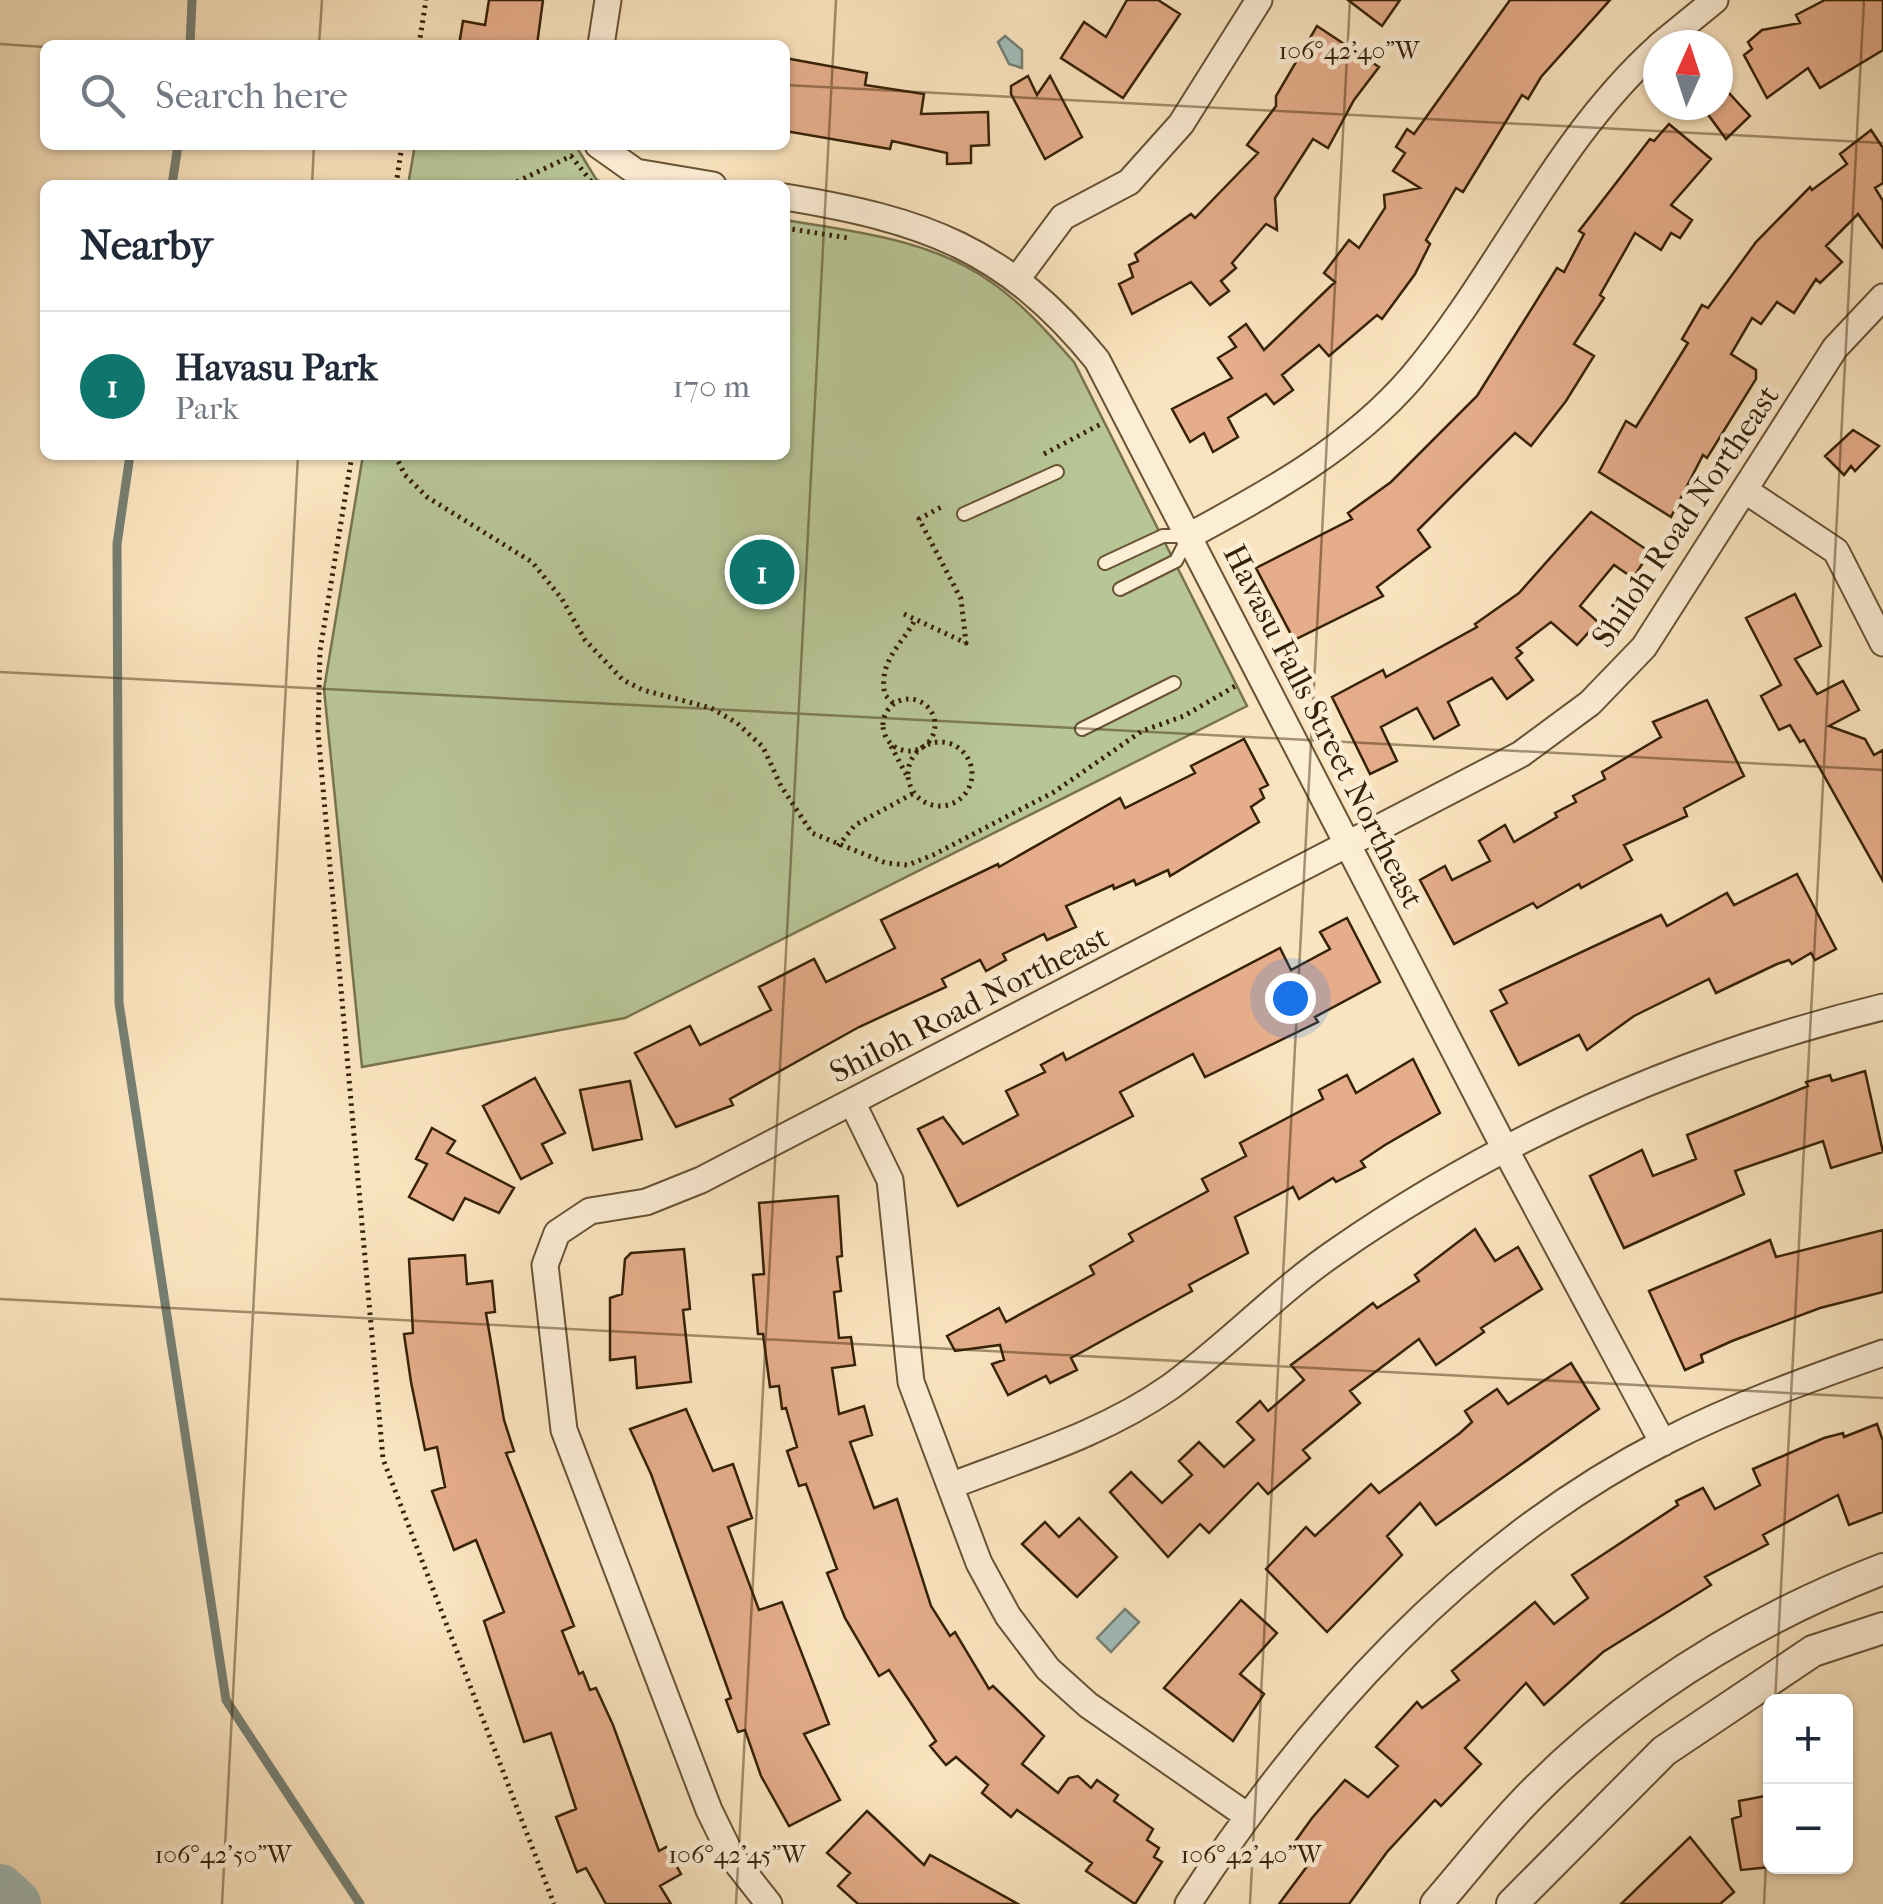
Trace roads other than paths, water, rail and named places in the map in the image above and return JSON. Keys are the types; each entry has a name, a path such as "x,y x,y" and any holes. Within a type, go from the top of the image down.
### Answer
{"street":[{"path":"602,40 608,0"},
{"path":"1017,278 1063,217 1128,182 1181,124 1260,0"},
{"path":"1678,30 1715,0"},
{"path":"1188,536 1286,483 1348,438 1410,380 1460,316 1561,155 1616,84 1643,60"},
{"path":"605,150 636,172 683,180"},
{"name":"Havasu Falls Street Northeast","path":"790,198 867,210 920,225 1017,278 1062,316 1098,360 1504,1147 1664,1442"},
{"name":"Shiloh Road Northeast","path":"769,1904 732,1857 709,1810 564,1430 545,1265 557,1233 590,1211 646,1202 701,1180 1521,754 1590,703 1644,646 1835,348 1883,297"},
{"path":"1746,491 1836,551 1883,643"},
{"path":"950,1486 1104,1428 1170,1387 1333,1254 1504,1147 1663,1074 1795,1028 1883,1006"},
{"path":"852,1102 890,1180 911,1382 979,1564 1008,1616 1048,1669 1088,1704 1246,1816"},
{"path":"1188,1904 1246,1816 1353,1684 1471,1571 1580,1492 1664,1442 1764,1394 1883,1352"},
{"path":"1436,1904 1537,1789 1666,1678 1813,1596 1883,1569"},
{"path":"1512,1904 1664,1750 1813,1651 1883,1628"}],"lane":[{"path":"964,514 1057,472"},
{"path":"1105,563 1163,536 1188,536 1176,561 1120,589"},
{"path":"1082,729 1174,683"}],"water":[{"path":"1005,36 1022,50 1022,68 1009,64 998,42"},
{"path":"1125,1609 1139,1622 1111,1652 1097,1638"}],"waterway":[{"path":"190,40 192,0"},
{"path":"173,180 177,150"},
{"path":"129,460 117,544 119,1003 226,1700 360,1904"},
{"path":"0,1889 16,1904"}],"place":[{"name":"Havasu Park","path":"762,572"}]}
